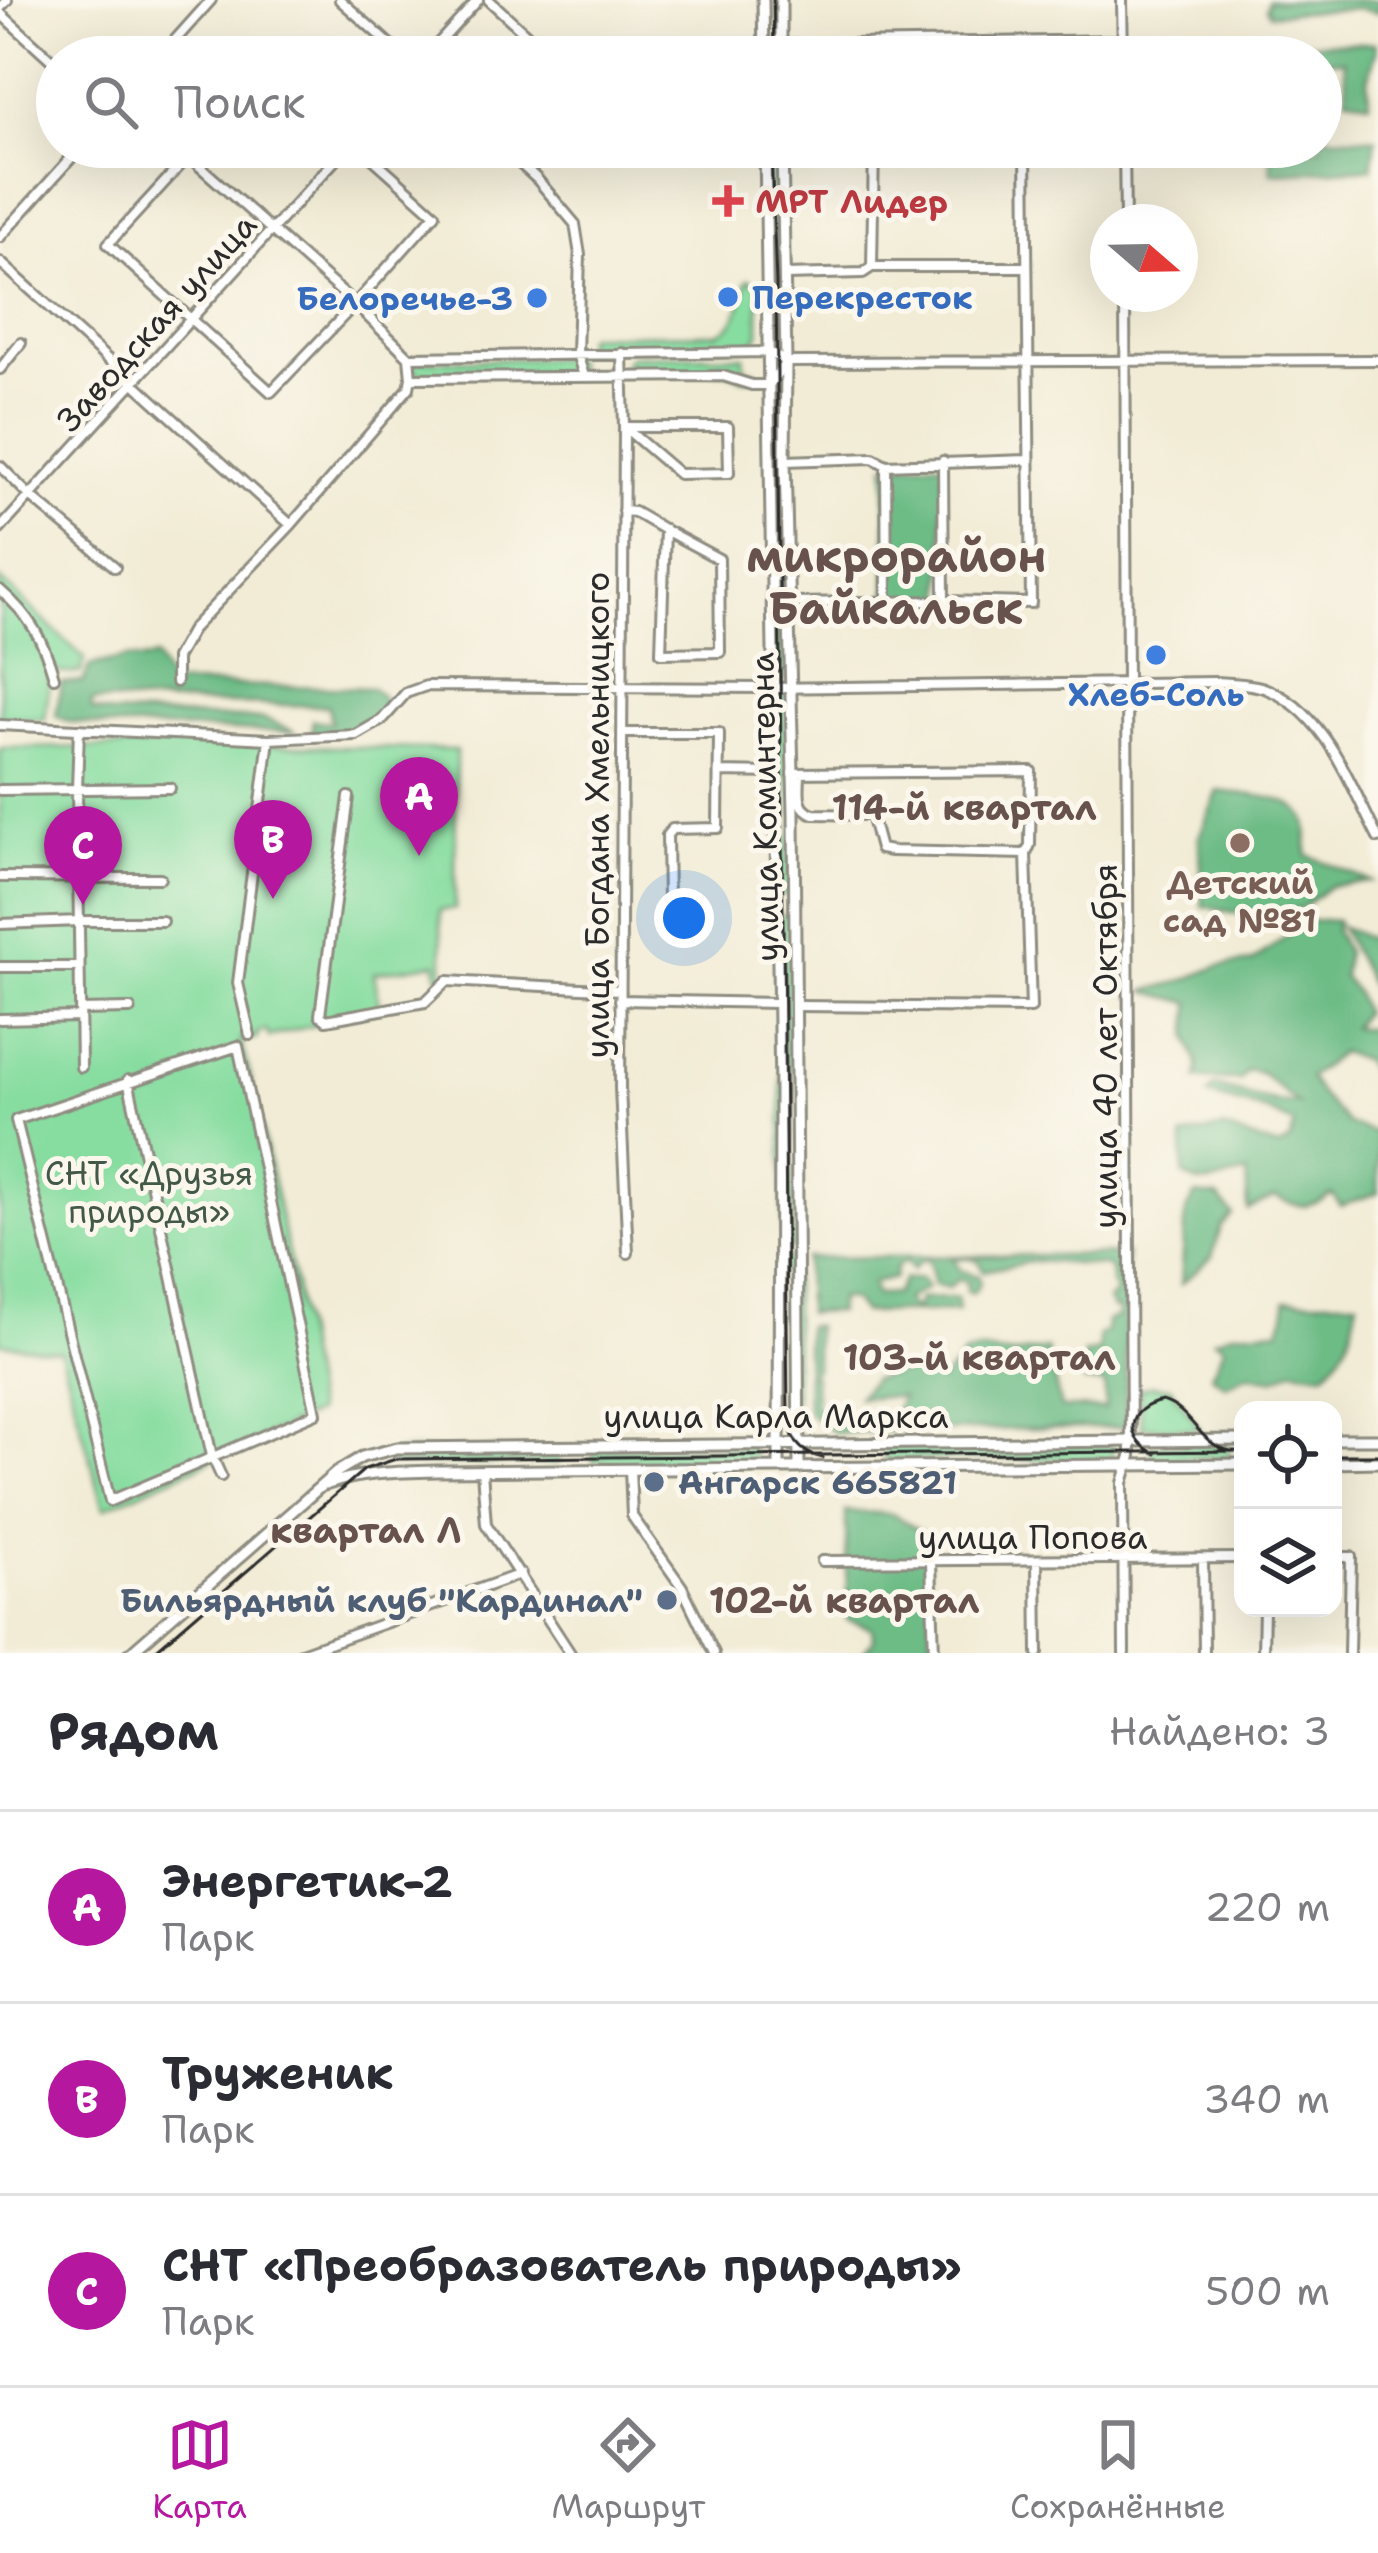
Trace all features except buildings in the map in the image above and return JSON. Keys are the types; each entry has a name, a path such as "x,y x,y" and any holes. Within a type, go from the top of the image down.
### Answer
{"street":[{"path":"8,0 0,11 36,45"},
{"path":"179,36 211,0"},
{"path":"340,0 380,36"},
{"path":"445,36 478,0"},
{"path":"489,0 528,36"},
{"path":"763,0 764,36"},
{"path":"781,0 781,36"},
{"path":"1122,0 1122,36"},
{"path":"0,237 62,168"},
{"path":"178,168 108,244 271,392 435,214 384,168"},
{"path":"202,168 410,357 769,352 786,362 1378,360"},
{"name":"Заводская улица","path":"0,530 328,168"},
{"path":"525,168 575,224 580,255 577,354 584,376"},
{"name":"улица Коминтерна","path":"765,168 781,1254 779,1467"},
{"name":"улица Коминтерна","path":"782,168 785,461 796,773 793,1006 799,1467"},
{"path":"872,266 874,168"},
{"path":"789,602 1031,603 1025,168"},
{"path":"1124,168 1124,204"},
{"path":"0,262 291,525"},
{"path":"784,275 863,272 872,266 1027,267"},
{"name":"улица 40 лет Октября","path":"1124,1653 1123,1484 1130,1464 1125,312"},
{"path":"0,369 21,343"},
{"name":"улица Богдана Хмельницкого","path":"622,352 620,1088 628,1253"},
{"path":"176,682 176,658 193,628 291,525 410,383 410,357"},
{"path":"410,383 723,376 769,385 786,362"},
{"path":"624,427 728,428 729,473 679,474 624,427"},
{"path":"785,461 873,458 886,465 1028,460"},
{"path":"944,461 944,601"},
{"path":"886,465 887,602"},
{"path":"0,466 115,567"},
{"path":"623,511 634,512 719,560 720,652 661,653 665,530"},
{"path":"0,590 21,608 45,645 54,676"},
{"path":"0,725 269,740 356,735 382,720 406,693 426,686 791,688 1216,682 1250,685 1285,699 1314,725 1330,745 1378,838"},
{"path":"79,729 81,1067"},
{"path":"622,733 719,733 718,828 672,829 667,835 668,902"},
{"path":"250,1035 238,983 269,740"},
{"path":"793,1006 1031,1008 1026,854 1031,771 796,773 800,804 806,812 871,815 880,849 1026,854"},
{"path":"720,772 775,773"},
{"path":"0,790 170,788"},
{"path":"349,796 320,1015 326,1020 425,1002 447,981 778,1004"},
{"path":"0,877 160,878"},
{"path":"0,925 162,921"},
{"path":"0,967 80,967"},
{"path":"0,1019 130,1010"},
{"path":"238,1046 316,1413 212,1456 110,1502 16,1120 238,1046"},
{"path":"128,1080 212,1456 221,1476"},
{"path":"1342,1439 1378,1439"},
{"name":"улица Карла Маркса","path":"130,1653 320,1487 354,1461 397,1448 1234,1440"},
{"path":"397,1448 388,1454 387,1464 410,1472"},
{"path":"1342,1463 1378,1462"},
{"name":"улица Карла Маркса","path":"320,1487 363,1475 410,1472 1234,1464"},
{"path":"630,1469 632,1516 682,1587 713,1653"},
{"path":"482,1471 486,1524 570,1653"},
{"path":"1342,1557 1351,1557 1349,1653"},
{"name":"улица Попова","path":"823,1561 1234,1558"},
{"path":"1203,1559 1204,1653"},
{"path":"1037,1561 1038,1653"},
{"path":"931,1562 934,1653"},
{"path":"301,1653 520,1574"},
{"path":"1263,1653 1264,1617"}],"green space":[{"path":"1378,0 1378,13 1360,9 1270,14 1266,9 1268,1"},
{"path":"1342,43 1375,43 1369,103 1347,97"},
{"path":"1342,137 1376,138 1372,168 1272,173 1271,168 1342,168"},
{"path":"769,168 778,168 781,334 772,334"},
{"path":"750,279 759,288 759,334 750,346 585,347 588,335 718,333 735,318"},
{"path":"631,356 744,356 744,369 754,370 754,378 725,371 630,371 624,364"},
{"path":"572,358 574,372 422,374 412,369 415,361"},
{"path":"773,389 782,390 786,681 776,680"},
{"path":"943,462 944,601 887,602 886,465"},
{"path":"0,579 85,659 81,672 51,673 45,720 0,717"},
{"path":"155,657 170,684 372,688 387,702 364,724 324,733 312,733 313,720 331,723 328,706 92,701 92,710 112,714 265,719 295,732 116,727 56,716 61,683 83,682 90,666"},
{"path":"777,693 787,693 789,895 779,895"},
{"name":"СНТ «Друзья природы»","path":"184,743 456,750 455,909 440,910 444,977 438,977 436,963 374,973 380,1008 269,1037 266,1030 257,1033 257,1038 240,1041 295,1286 316,1413 104,1508 60,1351 0,1343 0,748"},
{"path":"1218,791 1264,797 1297,808 1307,824 1307,855 1370,881 1330,886 1300,909 1235,913 1203,906 1199,837"},
{"path":"780,915 789,915 793,1248 783,1248"},
{"path":"1337,921 1335,931 1346,952 1343,977 1363,1012 1352,1027 1375,1030 1378,1081 1363,1060 1341,1052 1309,1077 1349,1125 1378,1133 1378,1193 1341,1206 1332,1194 1304,1206 1275,1197 1248,1210 1246,1173 1206,1183 1183,1175 1183,1137 1223,1128 1278,1148 1290,1141 1294,1124 1267,1111 1208,1095 1214,1086 1298,1104 1261,1073 1247,1070 1240,1080 1197,1079 1198,1065 1189,1037 1191,1003 1144,991 1219,966 1253,962 1305,922"},
{"path":"1340,926 1378,943 1378,1001"},
{"path":"1196,1195 1218,1197 1233,1215 1221,1227 1212,1257 1181,1284 1186,1211"},
{"path":"1126,1254 1126,1427 835,1433 807,1412 806,1326 815,1326 815,1369 810,1374 815,1406 836,1424 893,1417 901,1397 858,1397 873,1379 927,1368 940,1382 966,1354 982,1351 1013,1355 1047,1349 1061,1408 1105,1409 1105,1384 1085,1382 1084,1354 1099,1351 1099,1335 1119,1310 1108,1301 1116,1292 1106,1266 1035,1261 983,1271 977,1259 953,1258 960,1270 978,1276 980,1283 973,1294 966,1292 967,1282 958,1279 949,1288 934,1285 928,1260 912,1270 906,1261 896,1267 894,1278 872,1283 875,1295 895,1294 904,1279 921,1279 927,1288 905,1300 912,1308 919,1299 957,1298 958,1311 862,1313 852,1300 839,1298 837,1312 806,1313 805,1258"},
{"path":"793,1258 795,1409 785,1409 783,1259"},
{"path":"1285,1300 1358,1300 1348,1340 1324,1373 1294,1369 1274,1379 1248,1374 1226,1385 1211,1375 1225,1346 1214,1339 1233,1332 1279,1329"},
{"path":"1171,1387 1200,1429 1142,1427 1139,1389"},
{"path":"1151,1445 1229,1445 1229,1457 1150,1458"},
{"path":"885,1446 1113,1446 1112,1459 884,1460"},
{"path":"753,1447 753,1461 593,1462 593,1449"},
{"path":"559,1449 559,1463 392,1465 390,1458 398,1451"},
{"path":"846,1511 892,1514 923,1533 932,1653 863,1653 873,1640 872,1628 847,1620"}],"tram line":[{"path":"773,0 774,36"},
{"path":"772,168 788,1414 797,1443 823,1458"},
{"path":"1156,1454 1138,1440 1133,1424 1141,1410 1162,1401 1181,1411 1210,1441 1230,1451"},
{"path":"152,1653 365,1469 396,1459 1234,1451"},
{"path":"1342,1455 1378,1455"}],"place":[{"name":"МРТ Лидер","path":"728,201"},
{"name":"Перекресток","path":"728,297"},
{"name":"Белоречье-3","path":"537,298"},
{"name":"Хлеб-Соль","path":"1156,655"},
{"name":"Детский сад №81","path":"1240,843"},
{"name":"Энергетик-2","path":"419,856"},
{"name":"Труженик","path":"273,899"},
{"name":"СНТ «Преобразователь природы»","path":"83,905"},
{"name":"Ангарск 665821","path":"654,1482"},
{"name":"Бильярдный клуб \"Кардинал\"","path":"667,1600"}],"district":[{"name":"микрорайон Байкальск","path":"896,582"},
{"name":"114-й квартал","path":"964,807"},
{"name":"103-й квартал","path":"979,1357"},
{"name":"квартал Л","path":"366,1530"},
{"name":"102-й квартал","path":"844,1600"}]}
